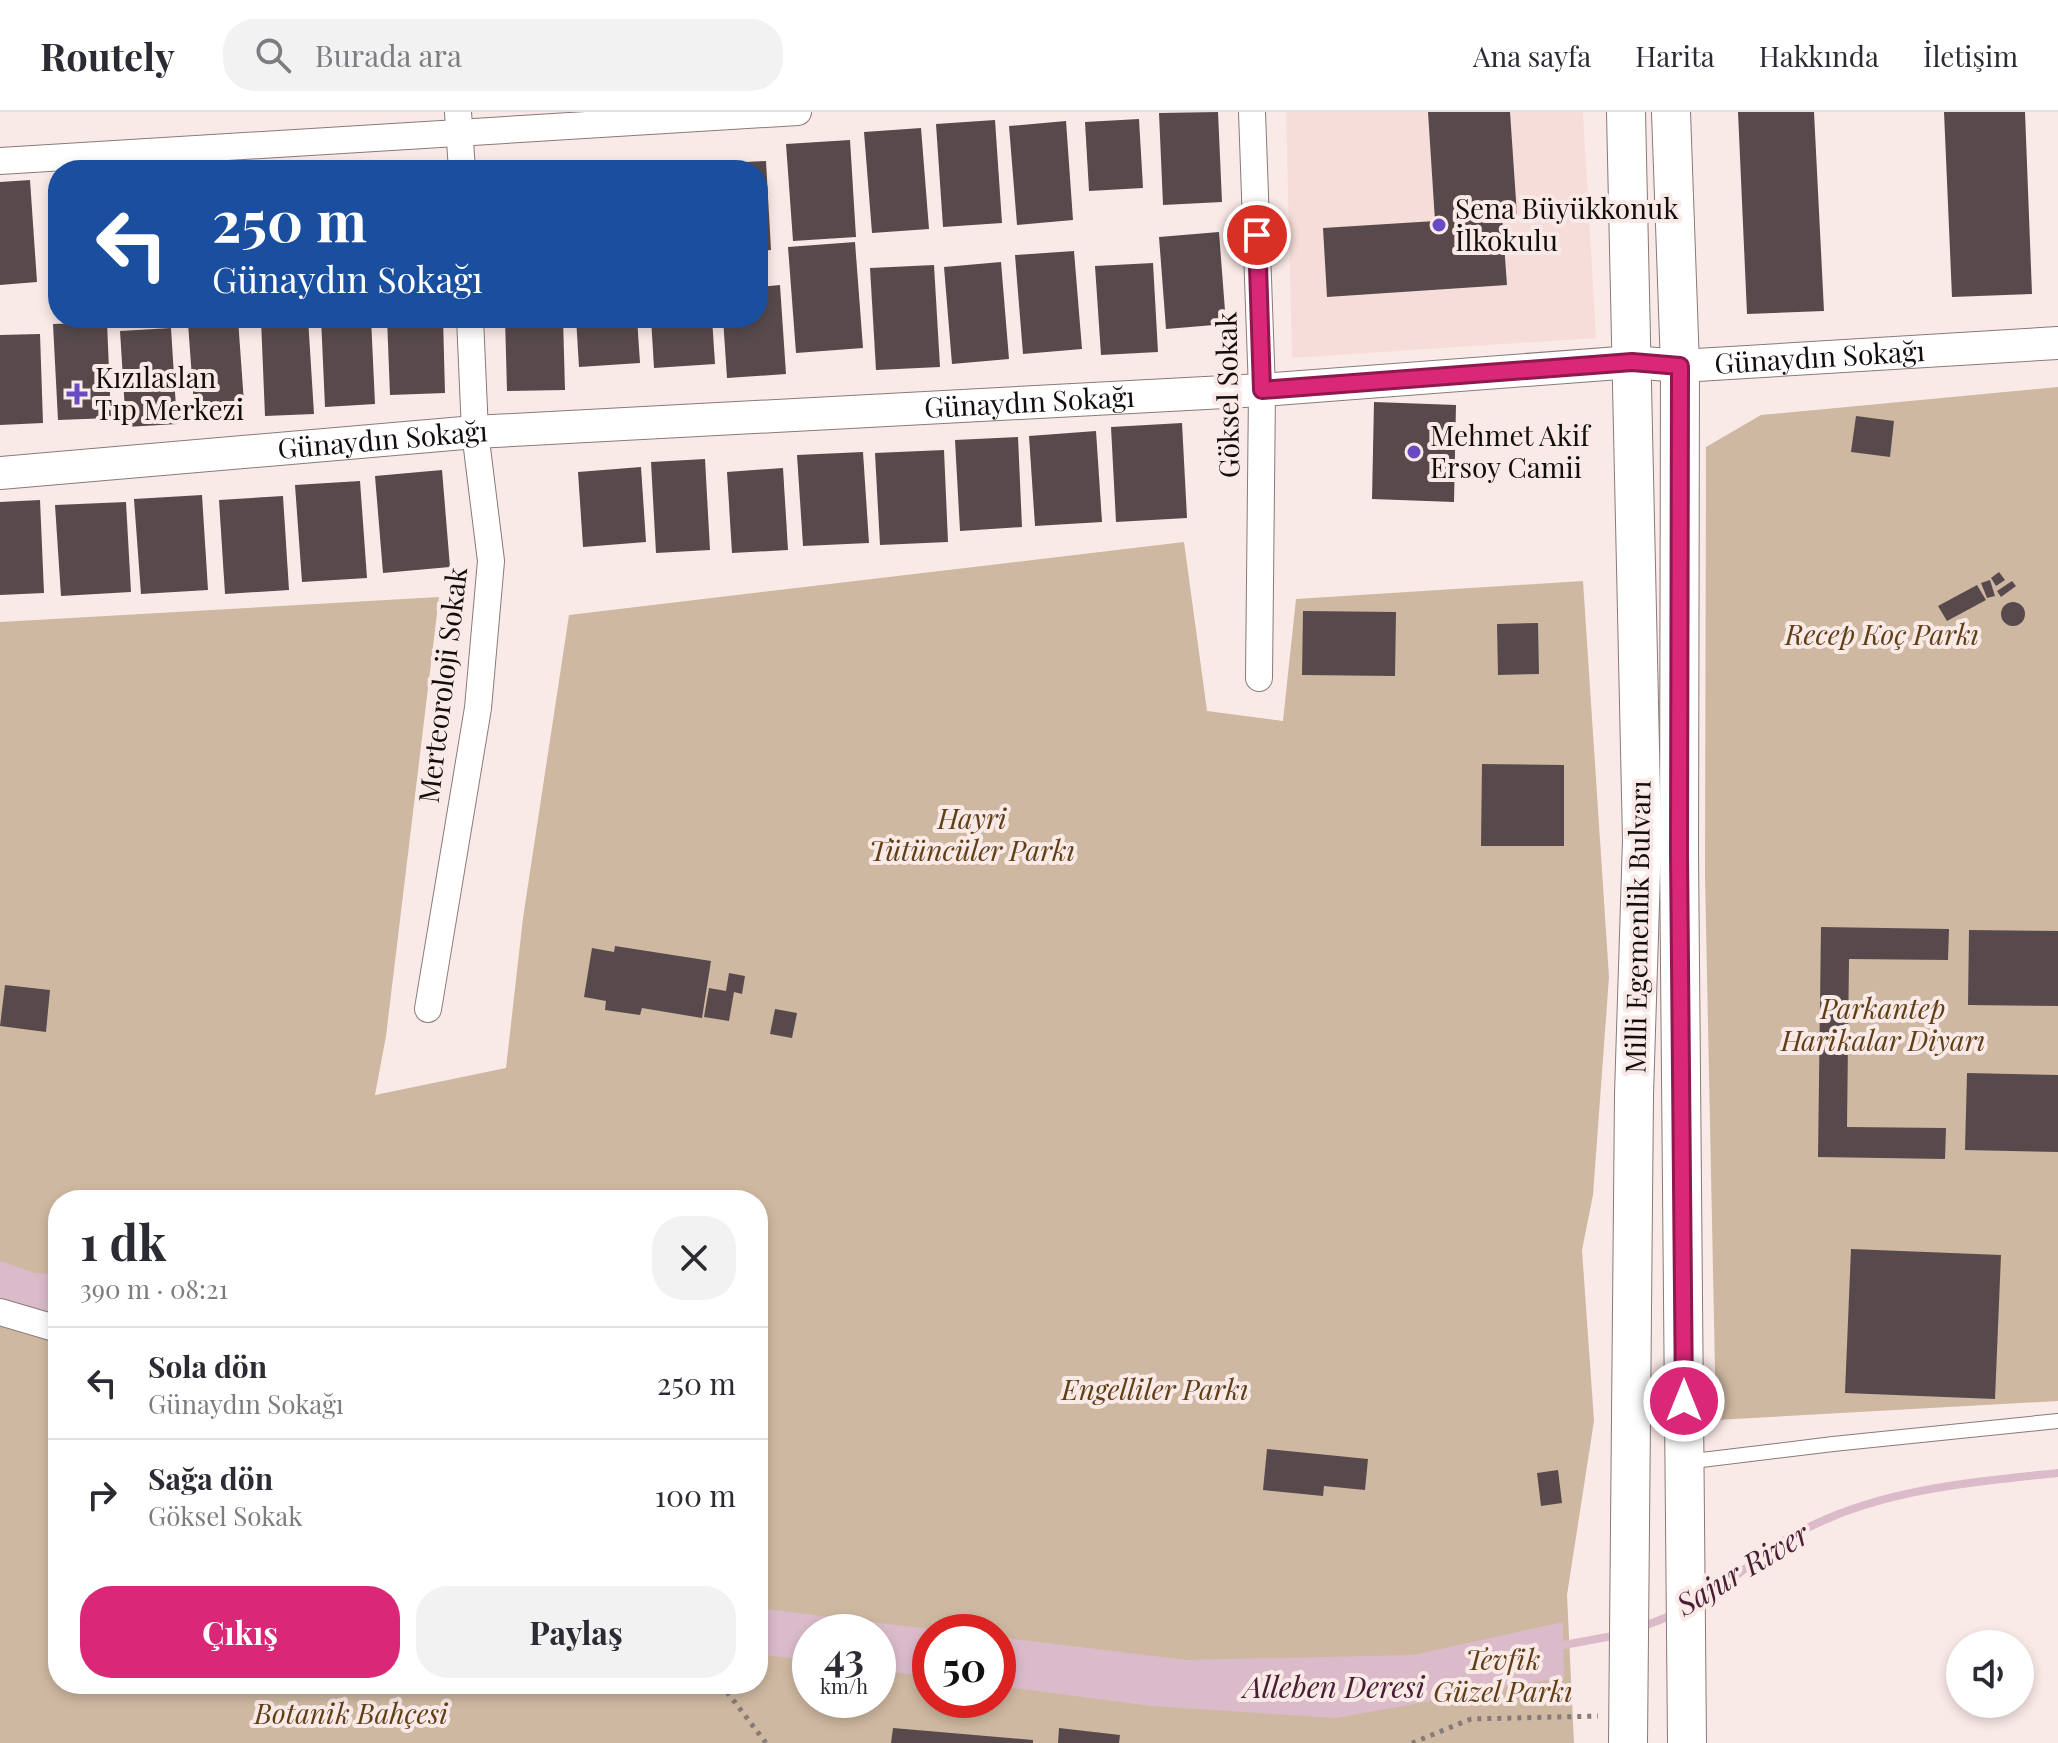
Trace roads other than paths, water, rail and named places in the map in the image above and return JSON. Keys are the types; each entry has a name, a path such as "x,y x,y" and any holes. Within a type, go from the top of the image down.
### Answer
{"main road":[{"name":"Milli Egemenlik Bulvarı","path":"1626,112 1642,840 1634,1094 1628,1716"},
{"name":"Milli Egemenlik Bulvarı","path":"1671,112 1680,366 1679,868 1687,1743"}],"street":[{"path":"0,161 459,122 798,112"},
{"name":"Göksel Sokak","path":"1252,112 1262,390 1259,678"},
{"path":"459,122 461,160"},
{"name":"Merteoroloji Sokak","path":"428,1009 478,708 491,561 475,432 470,328"},
{"name":"Günaydın Sokağı","path":"0,473 475,432 1262,390 1632,362 1680,366 2058,343"},
{"path":"0,1312 48,1326"}],"lane":[{"path":"1684,1462 2058,1421"}],"water":[{"path":"0,1261 48,1278 48,1320 0,1303"},
{"path":"768,1609 807,1614 792,1614 792,1659 768,1655"},
{"name":"Alleben Deresi","path":"1563,1622 1564,1677 1336,1718 1151,1706 1016,1688 1016,1639 1187,1660 1413,1655"},
{"path":"896,1625 912,1627 912,1675 896,1672"}],"waterway":[{"name":"Sajur River","path":"39,1277 48,1278"},
{"name":"Sajur River","path":"1697,1602 1787,1539 1851,1509 1918,1491 2058,1473"},
{"name":"Sajur River","path":"1639,1628 1675,1614"},
{"name":"Sajur River","path":"1553,1647 1618,1635"}],"place":[{"name":"Sena Büyükkonuk İlkokulu","path":"1439,225"},
{"name":"Kızılaslan Tıp Merkezi","path":"77,394"},
{"name":"Mehmet Akif Ersoy Camii","path":"1414,452"}],"park label":[{"name":"Recep Koç Parkı","path":"1882,635"},
{"name":"Hayri Tütüncüler Parkı","path":"972,835"},
{"name":"Parkantep Harikalar Diyarı","path":"1883,1025"},
{"name":"Engelliler Parkı","path":"1155,1390"},
{"name":"Tevfik Güzel Parkı","path":"1503,1676"},
{"name":"Botanik Bahçesi","path":"351,1714"}]}
